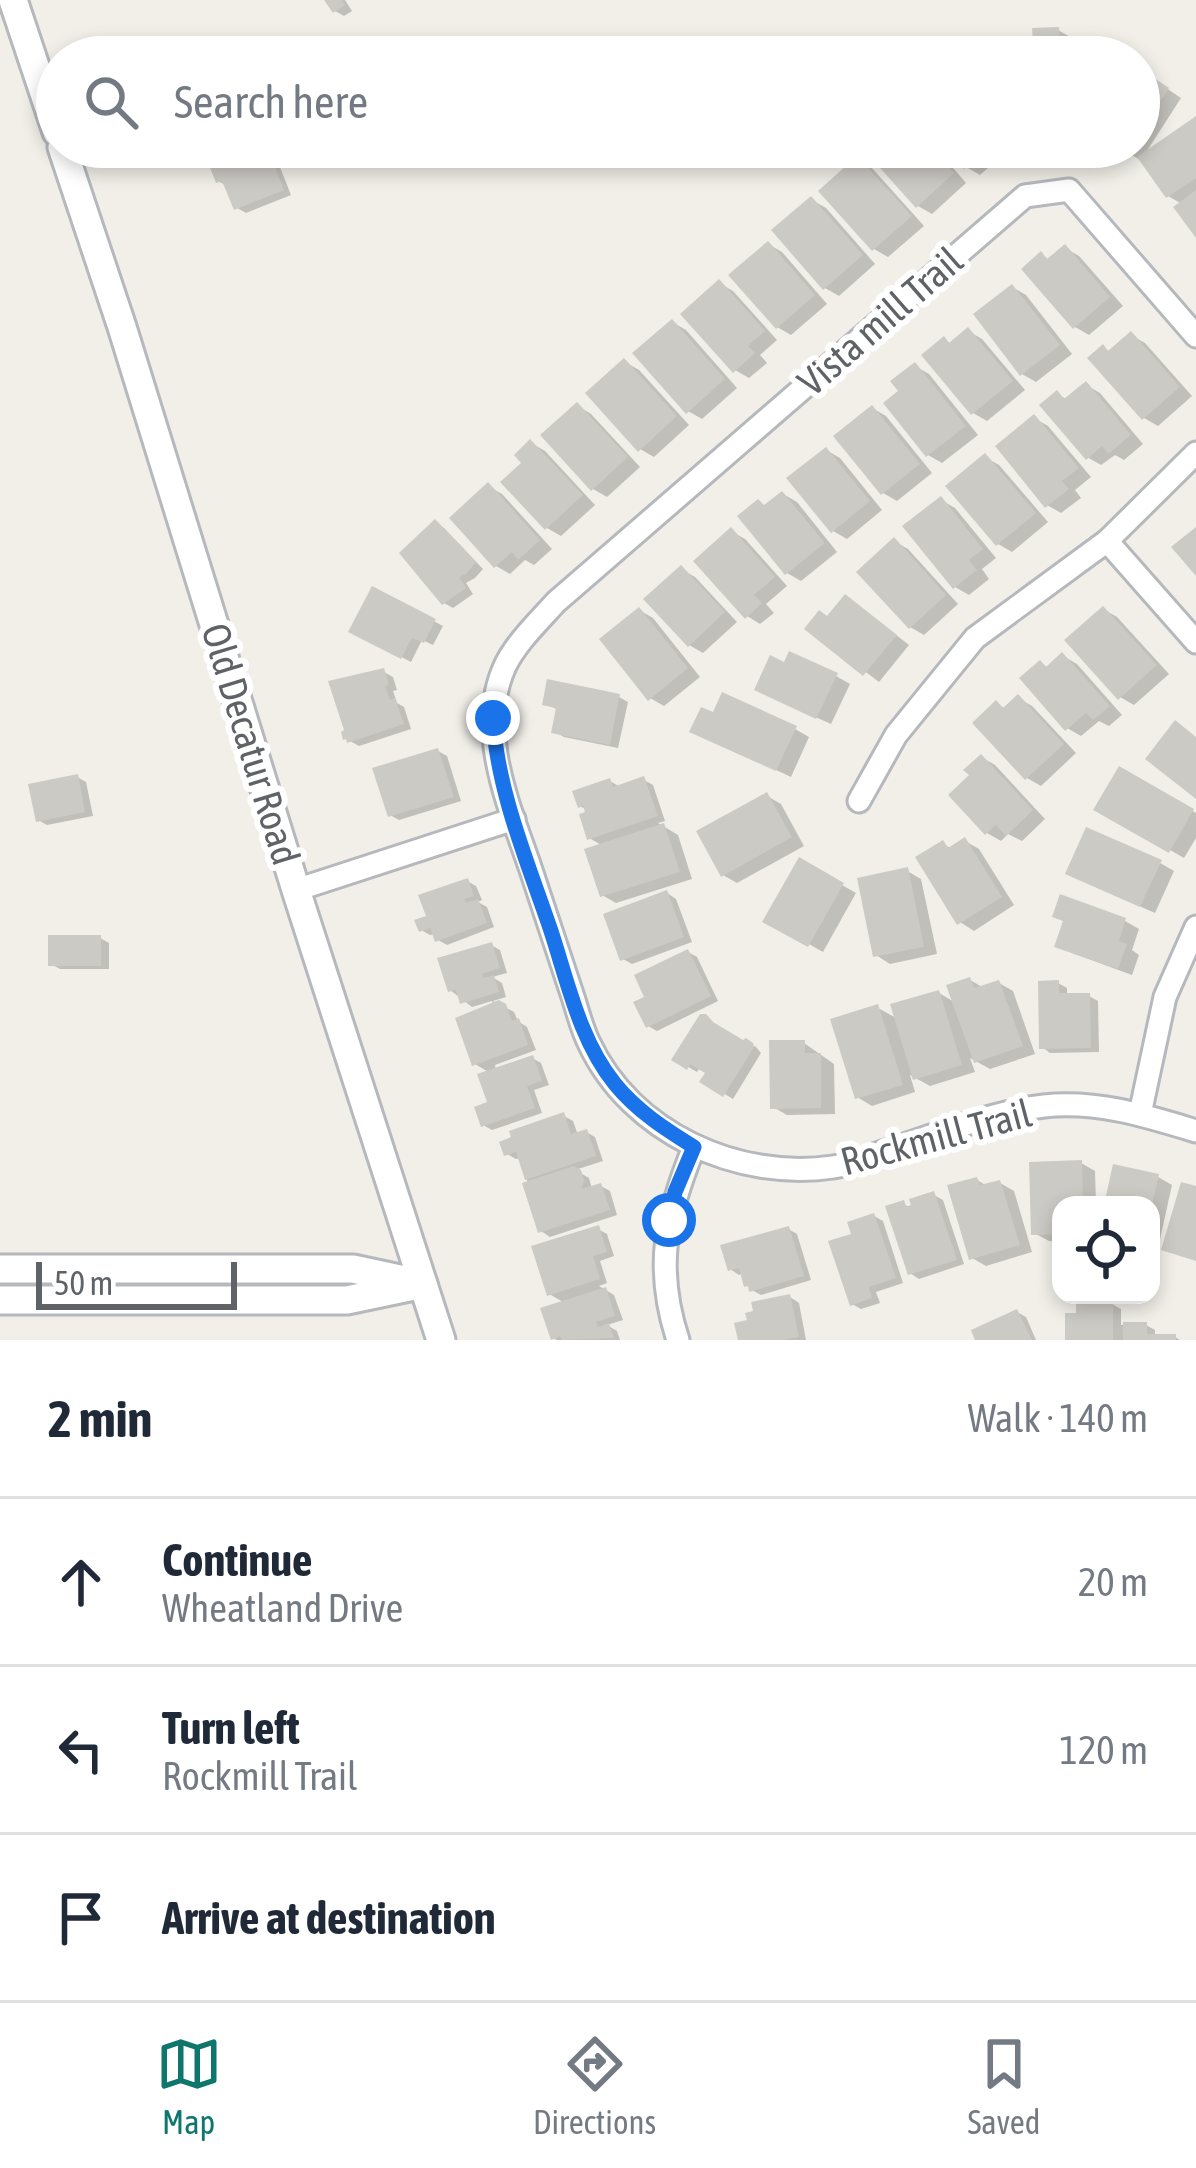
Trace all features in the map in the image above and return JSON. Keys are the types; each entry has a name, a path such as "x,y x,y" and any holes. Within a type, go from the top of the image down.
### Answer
{"street":[{"path":"13,0 36,69"},
{"name":"Old Decatur Road","path":"69,168 441,1340"},
{"name":"Vista mill Trail","path":"497,686 506,662 556,602 1025,196 1069,190 1196,336"},
{"path":"859,801 896,735 975,638 1107,541 1196,453"},
{"path":"1107,541 1196,642"},
{"name":"Rockmill Trail","path":"497,686 494,742 514,819 589,1044 614,1083 644,1114 694,1147 735,1161 785,1168 835,1167 1044,1106 1140,1114 1196,1131"},
{"path":"296,890 514,819"},
{"path":"1140,1114 1165,997 1196,927"},
{"path":"678,1340 667,1298 663,1251 675,1192 694,1147"},
{"path":"0,1269 353,1269 423,1284"},
{"path":"0,1300 346,1300 423,1284"}],"building":[{"path":"324,0 342,0 345,5 333,13"},
{"path":"1059,27 1060,36 1033,36 1032,28"},
{"path":"1196,116 1196,178 1166,198 1145,168 1160,168 1160,141"},
{"path":"210,168 275,168 284,190 234,210 222,181 216,183"},
{"path":"844,168 868,168 912,216 872,251 818,191"},
{"path":"880,168 950,168 954,173 916,208"},
{"path":"1196,190 1196,238 1173,207"},
{"path":"811,196 863,255 823,290 771,230"},
{"path":"768,241 815,295 776,329 728,275"},
{"path":"1065,244 1110,297 1073,329 1021,269 1041,251 1047,259"},
{"path":"719,279 765,331 748,346 755,353 733,373 680,314"},
{"path":"1012,284 1060,345 1020,376 973,314"},
{"path":"672,319 725,379 686,414 632,353"},
{"path":"968,327 1013,381 971,415 921,355 944,336 949,343"},
{"path":"1131,331 1180,387 1142,420 1087,358 1103,344 1108,351"},
{"path":"624,358 677,416 638,452 585,393"},
{"path":"915,362 966,426 926,457 883,403 898,391 890,381"},
{"path":"1086,381 1131,435 1108,454 1102,446 1086,460 1039,405 1057,390 1064,399"},
{"path":"577,402 628,457 591,491 540,435"},
{"path":"872,405 920,464 881,495 833,436"},
{"path":"1034,414 1079,468 1062,481 1069,489 1045,508 995,446"},
{"path":"530,439 583,495 545,530 500,482 521,463 514,455"},
{"path":"826,447 870,501 831,533 786,478"},
{"path":"985,453 1036,513 996,546 945,486"},
{"path":"488,482 540,540 518,560 512,552 494,568 449,518"},
{"path":"782,491 825,543 785,575 737,516 758,499 764,505"},
{"path":"941,496 983,549 969,560 977,570 953,589 902,526"},
{"path":"435,519 476,562 459,577 466,588 442,605 399,553"},
{"path":"731,527 775,577 754,595 762,603 745,619 693,561"},
{"path":"1196,527 1196,576 1171,547"},
{"path":"894,537 946,595 909,629 856,572"},
{"path":"681,565 725,612 688,647 643,599"},
{"path":"372,586 436,619 424,643 412,638 401,659 348,632"},
{"path":"845,594 897,635 863,676 804,629 819,610 827,616"},
{"path":"1103,606 1157,665 1118,700 1064,640"},
{"path":"639,607 688,668 648,701 599,639"},
{"path":"789,651 838,673 816,719 754,690 770,655 784,662"},
{"path":"1062,652 1110,706 1093,720 1086,713 1065,731 1019,678 1040,660 1046,667"},
{"path":"384,668 390,700 395,698 404,724 347,743 328,681"},
{"path":"547,679 620,694 610,745 551,733 556,708 542,705"},
{"path":"722,692 797,726 776,771 689,732 701,707 713,712"},
{"path":"1018,694 1064,744 1025,780 972,723 996,700 1003,708"},
{"path":"1175,720 1196,737 1196,799 1145,759"},
{"path":"438,748 454,797 388,817 372,768"},
{"path":"981,754 1033,810 1006,836 996,825 985,835 948,795 969,775 963,770"},
{"path":"1119,766 1194,809 1169,853 1093,810"},
{"path":"78,774 85,812 36,822 28,784"},
{"path":"644,776 658,816 587,840 579,814 585,812 583,806 578,808 572,791 610,778 613,787"},
{"path":"767,792 792,837 721,877 696,831"},
{"path":"664,823 680,872 600,897 584,849"},
{"path":"1086,827 1162,860 1140,907 1065,874"},
{"path":"965,837 1002,897 957,925 915,857 943,840 948,848"},
{"path":"799,857 844,883 808,947 762,922"},
{"path":"908,867 924,947 873,957 857,878"},
{"path":"468,878 474,896 464,899 466,903 478,899 487,923 435,942 430,928 419,932 414,920 426,916 418,895"},
{"path":"667,890 684,937 620,961 603,914"},
{"path":"1060,894 1126,918 1119,941 1127,944 1118,969 1054,947 1063,921 1052,917"},
{"path":"48,935 101,935 101,966 48,966"},
{"path":"492,942 500,968 482,974 483,978 494,975 499,992 460,1004 456,990 448,992 437,958"},
{"path":"688,949 711,996 646,1028 633,1002 644,997 634,975"},
{"path":"970,977 974,988 999,980 1023,1046 974,1063 946,985"},
{"path":"1059,980 1059,993 1090,993 1091,1048 1039,1049 1038,981"},
{"path":"939,990 962,1065 913,1080 890,1004"},
{"path":"499,1000 506,1004 512,1021 519,1018 528,1045 472,1066 455,1018"},
{"path":"878,1004 903,1085 855,1099 830,1019"},
{"path":"700,1014 753,1043 723,1097 699,1082 705,1073 690,1064 687,1070 671,1060"},
{"path":"769,1040 805,1040 805,1053 821,1053 821,1108 770,1109"},
{"path":"533,1055 542,1081 527,1086 535,1108 481,1127 474,1107 487,1102 477,1074"},
{"path":"564,1112 571,1134 587,1129 596,1156 525,1180 516,1152 504,1156 499,1142 511,1137 509,1131"},
{"path":"1082,1160 1083,1196 1052,1196 1052,1234 1031,1235 1029,1162"},
{"path":"1113,1164 1159,1174 1154,1196 1106,1196"},
{"path":"574,1166 581,1170 581,1189 601,1183 610,1210 538,1233 522,1183"},
{"path":"977,1177 980,1185 1000,1180 1020,1245 969,1260 947,1185"},
{"path":"1181,1182 1196,1186 1196,1261 1161,1250"},
{"path":"934,1191 957,1260 908,1275 885,1206 904,1200 906,1207 911,1205 909,1199"},
{"path":"874,1213 896,1278 869,1287 872,1298 850,1306 828,1241 851,1234 847,1222"},
{"path":"599,1225 607,1252 593,1256 600,1279 547,1296 531,1246"},
{"path":"789,1226 804,1276 749,1292 739,1268 728,1271 720,1245"},
{"path":"606,1287 615,1316 596,1322 598,1327 609,1323 614,1338 562,1340 560,1336 551,1340 540,1308"},
{"path":"790,1294 799,1337 738,1340 734,1323 747,1320 745,1313 753,1311 751,1302"},
{"path":"1076,1304 1113,1304 1113,1340 1065,1340 1065,1313 1076,1313"},
{"path":"1017,1309 1032,1340 975,1340 971,1330"},
{"path":"1123,1322 1147,1322 1147,1334 1176,1334 1176,1340 1123,1340"}],"route":[{"path":"493,718 494,742 514,819 589,1044 614,1083 644,1114 694,1147 669,1220"}]}
